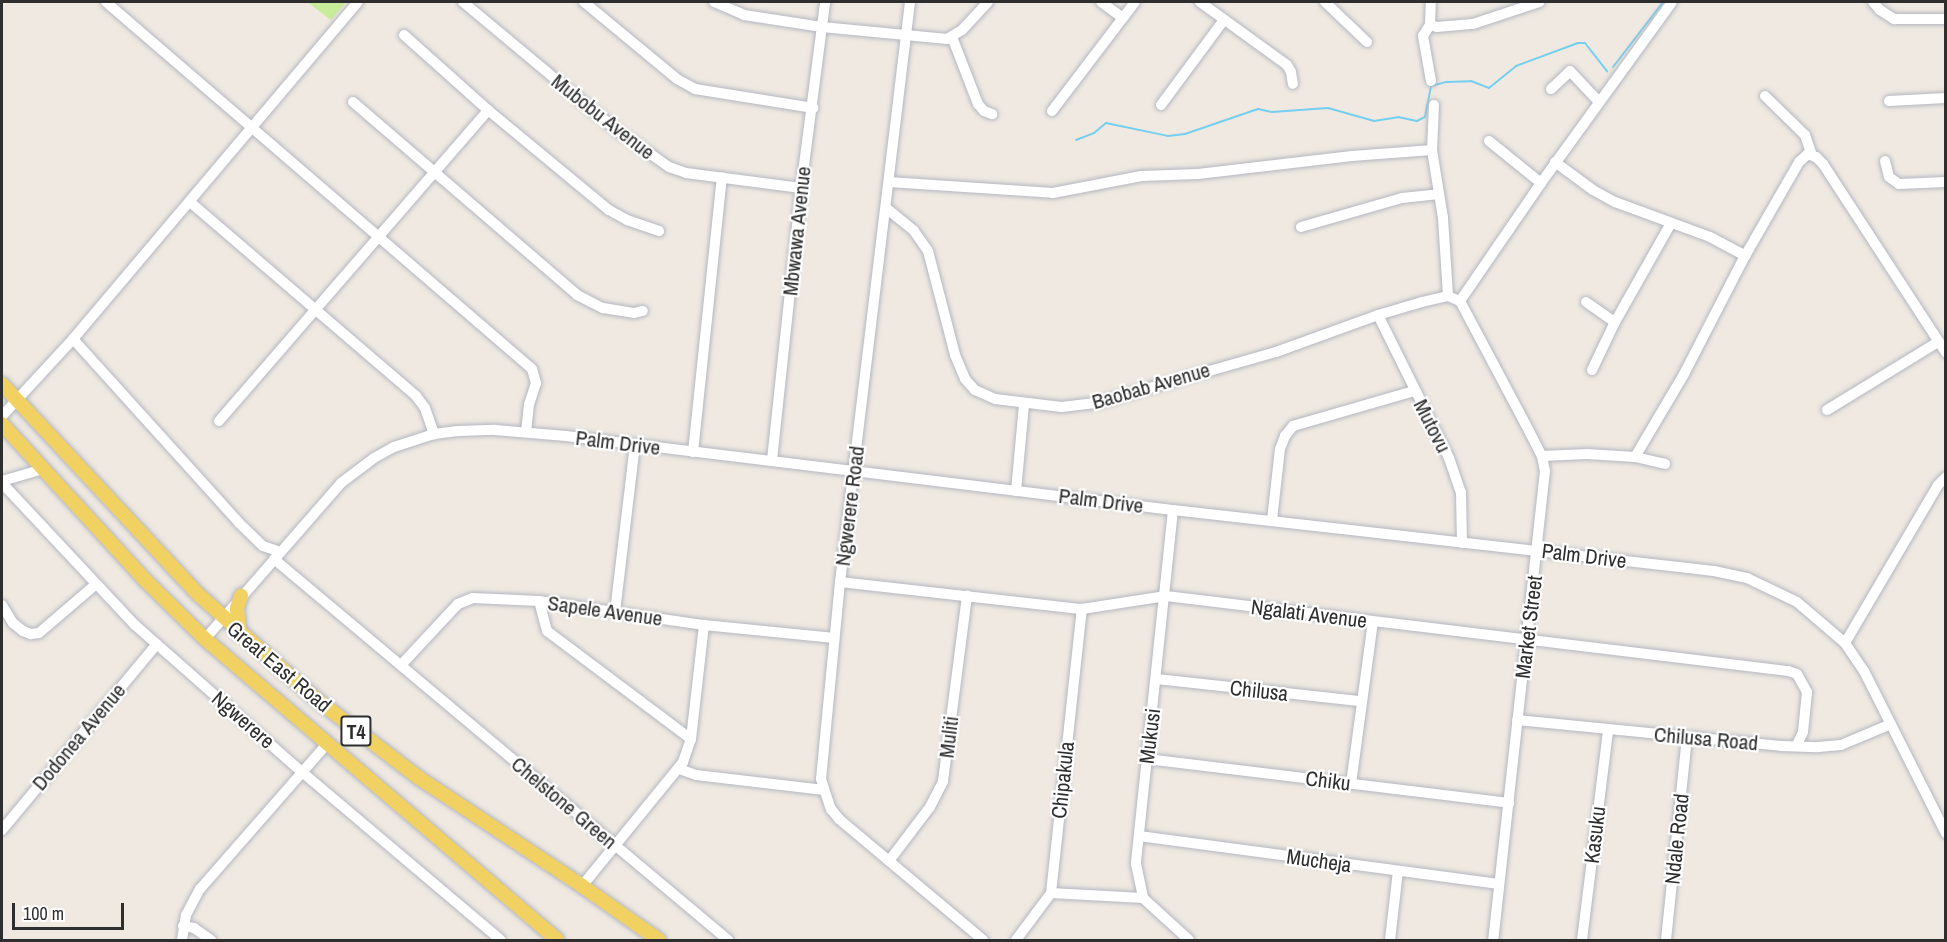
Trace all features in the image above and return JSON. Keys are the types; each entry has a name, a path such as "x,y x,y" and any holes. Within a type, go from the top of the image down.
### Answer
{"main road":[{"name":"Great East Road","path":"2,384 206,602 240,634 381,751 659,940"},
{"name":"Great East Road","path":"2,424 143,578 205,639 326,745 557,940"},
{"path":"206,602 218,604 230,602 241,596"},
{"path":"240,634 237,608 241,596"}],"street":[{"path":"106,2 532,369 536,383 529,404 526,432"},
{"path":"2,416 73,339 254,128 358,2"},
{"name":"Mubobu Avenue","path":"463,2 647,154 686,173 801,188"},
{"path":"584,2 677,79 695,89 813,108"},
{"path":"714,2 744,15 905,37 952,37 988,2"},
{"name":"Mbwawa Avenue","path":"772,460 801,188 825,2"},
{"name":"Ngwerere Road","path":"910,2 840,582 821,778 831,809 839,819 983,940"},
{"path":"1101,2 1123,18"},
{"path":"1052,111 1135,2"},
{"path":"1200,2 1287,65 1293,84"},
{"path":"1325,2 1367,42"},
{"path":"1431,2 1430,25 1423,36 1431,81"},
{"path":"1430,25 1437,27 1473,24 1539,2"},
{"path":"1873,2 1880,10 1894,19 1946,19"},
{"path":"1434,105 1432,150 1439,194 1448,296 1460,301 1668,3"},
{"path":"1161,105 1224,20"},
{"path":"404,35 488,110 609,210 627,220 659,231"},
{"path":"952,37 978,104 984,111 993,114"},
{"path":"1551,89 1570,71 1599,102"},
{"path":"1765,96 1804,135 1812,155 1822,164 1946,353"},
{"path":"1889,101 1946,98"},
{"path":"353,102 583,299 617,312 643,311"},
{"path":"219,421 488,110"},
{"path":"1489,141 1541,183"},
{"path":"889,182 1053,193 1141,176 1198,174 1352,156 1432,150"},
{"path":"1635,457 1684,374 1745,256 1799,162 1808,154 1812,155"},
{"path":"1885,161 1889,177 1899,184 1946,182"},
{"path":"1555,162 1604,196 1710,237 1745,256"},
{"path":"693,452 722,178"},
{"path":"1301,227 1402,198 1439,194"},
{"path":"190,202 416,396 425,408 434,435"},
{"name":"Baobab Avenue","path":"886,208 914,231 928,251 955,355 965,379 983,395 1024,404 1062,407 1097,403 1276,351 1378,315 1448,296"},
{"path":"1592,370 1615,322 1671,223"},
{"name":"Market Street","path":"1460,301 1542,456 1546,479 1493,940"},
{"path":"1586,302 1615,322"},
{"name":"Mutovu","path":"1378,315 1414,391 1435,425 1461,492 1462,543"},
{"name":"Chelstone Green","path":"73,339 239,523 263,546 277,555 615,846 728,940"},
{"path":"1827,410 1938,342"},
{"path":"1272,520 1280,449 1284,436 1293,426 1414,391"},
{"path":"1017,491 1024,404"},
{"name":"Palm Drive","path":"205,639 341,483 361,466 394,447 434,435 473,429 526,432 1173,510 1714,571 1747,579 1797,602 1845,643 1864,671 1946,833"},
{"path":"615,612 635,445"},
{"path":"1542,456 1587,454 1635,457 1665,464"},
{"path":"2,482 43,469"},
{"path":"1845,643 1938,485 1946,477"},
{"name":"Ngwerere","path":"2,482 95,585 157,644 302,772 501,940"},
{"name":"Mukusi","path":"1143,898 1136,864 1166,596 1173,510"},
{"name":"Ngalati Avenue","path":"840,582 1083,609 1166,596 1778,669 1797,675 1808,692 1803,732 1797,745"},
{"path":"2,605 13,623 23,631 32,634 39,633 95,585"},
{"name":"Muliti","path":"889,861 930,807 943,781 968,596"},
{"name":"Sapele Avenue","path":"402,664 462,601 473,598 539,601 704,625 834,638"},
{"path":"539,601 547,631 691,739"},
{"name":"Chipakula","path":"1051,893 1083,609"},
{"path":"1351,784 1373,622"},
{"path":"582,886 679,769 691,739 704,625"},
{"name":"Dodonea Avenue","path":"2,830 157,644"},
{"name":"Chilusa","path":"1157,679 1361,701"},
{"name":"Chilusa Road","path":"1517,720 1781,746 1841,745 1891,724"},
{"name":"Kasuku","path":"1582,940 1608,730"},
{"name":"Ndale Road","path":"1666,940 1687,737"},
{"path":"182,940 186,923 200,889 326,745"},
{"name":"Chiku","path":"1147,759 1509,803"},
{"path":"679,769 696,775 824,790"},
{"name":"Mucheja","path":"1139,836 1499,884"},
{"path":"1390,940 1398,871"},
{"path":"1016,940 1051,893 1143,898 1190,940"},
{"path":"186,923 189,940"},
{"path":"186,923 211,940"}],"green space":[{"path":"307,2 346,2 331,20"}],"waterway":[{"path":"1613,67 1663,2"},
{"path":"1076,140 1094,133 1106,123 1168,136 1185,134 1258,109 1272,112 1328,108 1374,121 1398,117 1417,121 1425,117 1431,86 1446,82 1471,81 1489,88 1516,66 1578,43 1585,43 1607,71"}]}
